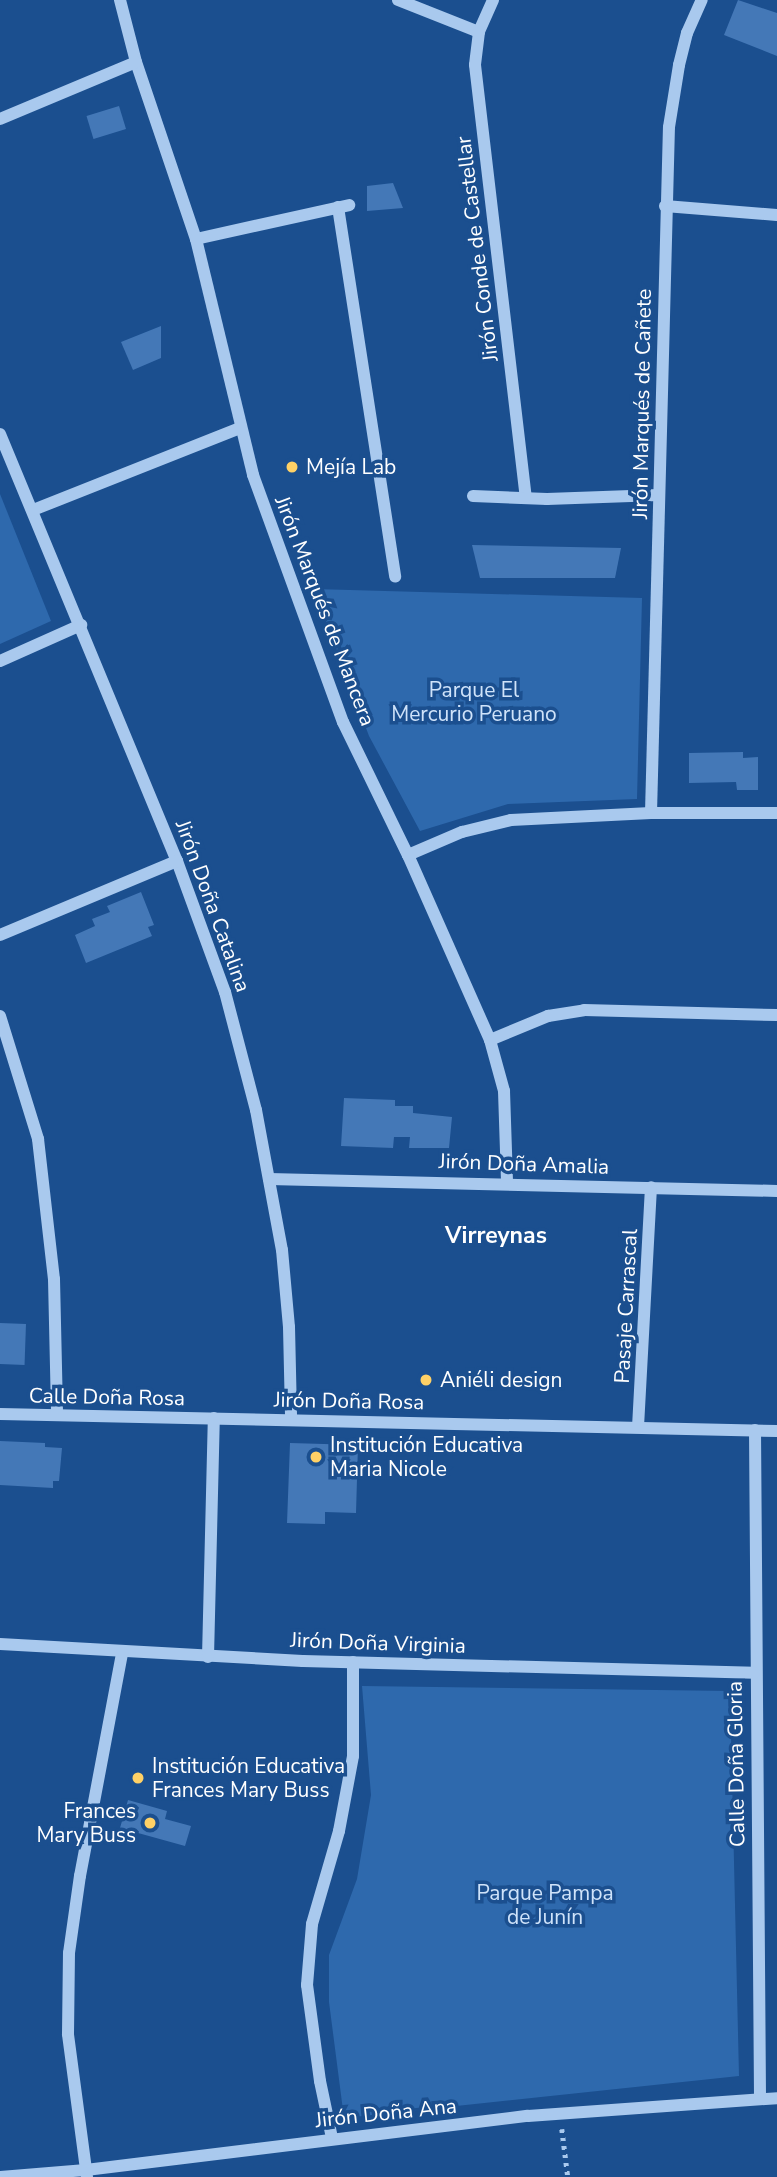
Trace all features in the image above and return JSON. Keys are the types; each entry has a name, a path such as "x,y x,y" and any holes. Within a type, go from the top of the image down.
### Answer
{"street":[{"name":"Jirón Marqués de Mancera","path":"120,0 136,62 196,239 253,475 343,722 408,855 491,1040 504,1091 507,1182"},
{"path":"398,0 479,32"},
{"name":"Jirón Conde de Castellar","path":"493,0 479,32 475,65 526,496"},
{"name":"Jirón Marqués de Cañete","path":"651,813 669,127 687,33 702,0"},
{"path":"0,119 136,62"},
{"path":"665,205 777,215"},
{"path":"196,239 343,206 395,577"},
{"path":"33,510 240,428"},
{"name":"Jirón Doña Catalina","path":"0,434 177,861 225,992 256,1110 286,1287 291,1418"},
{"path":"473,496 526,496 547,499 659,495"},
{"path":"0,661 81,625"},
{"path":"408,855 492,823 651,813 777,814"},
{"path":"0,935 177,861"},
{"path":"491,1040 548,1016 584,1010 777,1015"},
{"path":"0,1016 38,1139 54,1279 57,1415"},
{"name":"Jirón Doña Amalia","path":"269,1179 507,1182 777,1191"},
{"name":"Pasaje Carrascal","path":"638,1427 651,1187"},
{"name":"Calle Doña Rosa","path":"0,1414 214,1419"},
{"name":"Jirón Doña Rosa","path":"214,1419 291,1418 777,1431"},
{"path":"208,1657 214,1419"},
{"name":"Calle Doña Gloria","path":"755,1430 754,1674 760,2097"},
{"name":"Jirón Doña Virginia","path":"0,1644 208,1657 754,1674"},
{"path":"87,2173 68,2034 69,1953 80,1876 122,1653"},
{"path":"332,2138 310,2011 308,1960 312,1924 348,1791 353,1756 353,1662"},
{"name":"Jirón Doña Ana","path":"0,2177 87,2173 332,2138 561,2114 760,2097 777,2098"}],"path":[{"path":"561,2114 568,2177"}],"green space":[{"path":"0,494 51,621 0,644"},
{"name":"Parque El Mercurio Peruano","path":"314,589 642,598 637,799 508,804 420,831 369,736"},
{"name":"Parque Pampa de Junín","path":"362,1686 730,1691 739,2076 344,2118 329,2002 329,1955 357,1879 371,1795"}],"building":[{"path":"738,0 777,13 777,56 724,35"},
{"path":"119,106 126,129 94,139 86,116"},
{"path":"393,183 403,208 367,211 367,186"},
{"path":"161,326 161,358 133,370 121,342"},
{"path":"472,545 621,548 615,578 480,578"},
{"path":"743,752 743,758 758,757 758,790 737,790 736,782 689,783 689,753"},
{"path":"141,892 154,925 148,927 152,936 86,963 75,935 95,926 92,919 110,912 107,906"},
{"path":"344,1098 395,1100 395,1106 413,1106 413,1113 452,1117 449,1148 409,1148 410,1137 394,1137 393,1148 341,1146"},
{"path":"0,1323 26,1324 25,1365 0,1364"},
{"path":"0,1441 45,1443 45,1447 62,1448 59,1481 53,1481 53,1488 0,1485"},
{"path":"290,1443 358,1445 356,1513 325,1512 325,1524 287,1523"},
{"name":"Frances Mary Buss","path":"128,1800 167,1811 165,1819 191,1826 185,1846 120,1828"}],"place":[{"name":"Mejía Lab","path":"292,467"},
{"name":"Aniéli design","path":"426,1380"},
{"name":"Institución Educativa Maria Nicole","path":"316,1457"},
{"name":"Institución Educativa Frances Mary Buss","path":"138,1778"},
{"name":"Frances Mary Buss","path":"150,1823"}],"district":[{"name":"Virreynas","path":"496,1236"}]}
